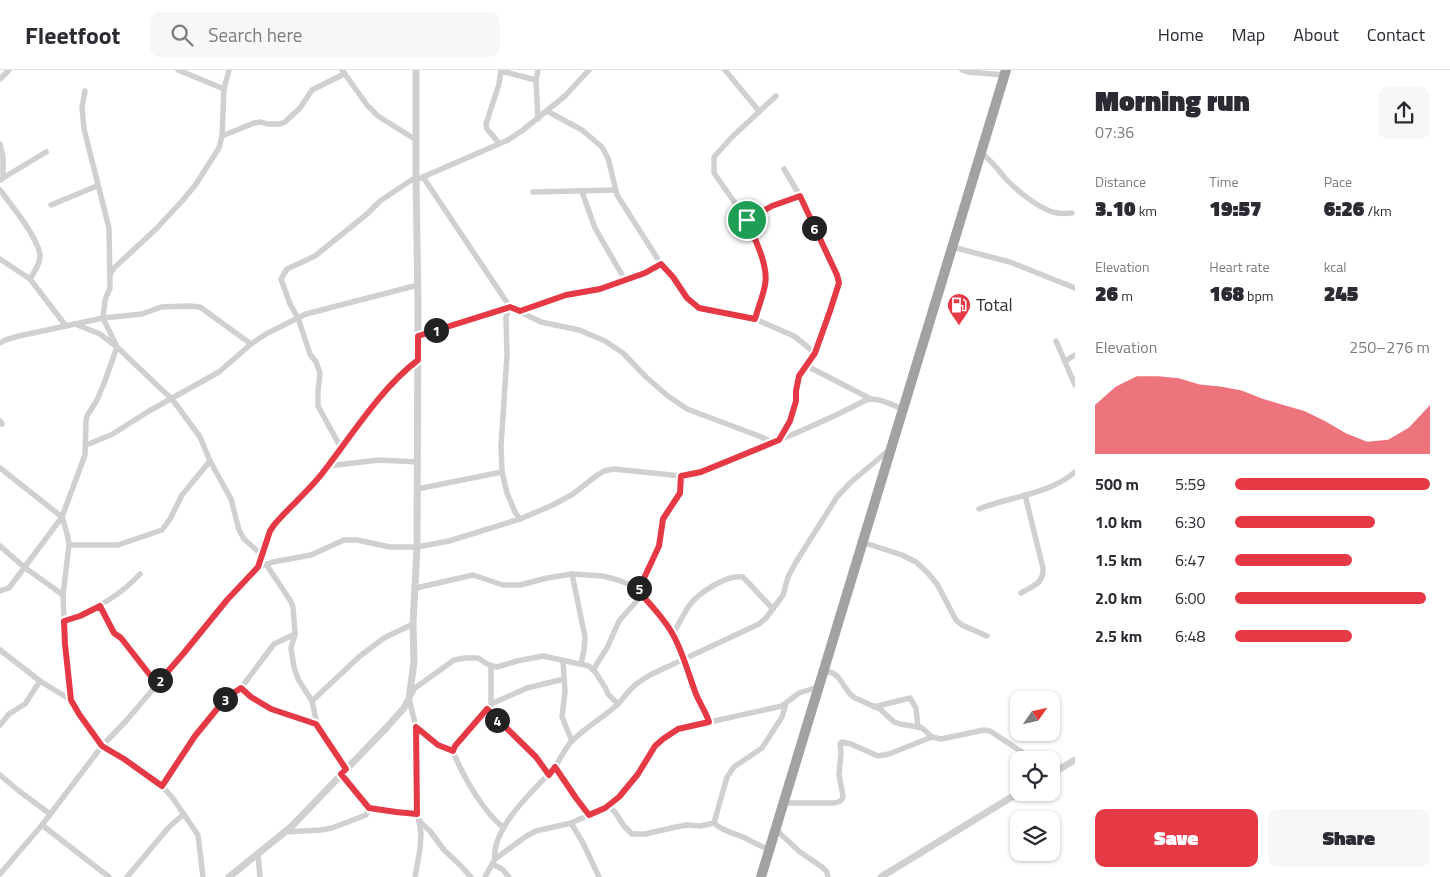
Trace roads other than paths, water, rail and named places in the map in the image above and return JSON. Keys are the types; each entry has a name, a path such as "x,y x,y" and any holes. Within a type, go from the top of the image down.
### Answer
{"highway":[{"path":"761,877 1005,73"}],"street":[{"path":"0,79 7,70"},
{"path":"178,70 224,89"},
{"path":"110,275 114,268 156,229 191,189 218,148 222,136 224,89 229,70"},
{"path":"416,70 418,178 417,547 413,624 414,662 409,699 416,727 417,814 420,821 444,850 471,877"},
{"path":"499,144 487,129 486,124 499,84 501,70 536,80"},
{"path":"538,70 536,80 538,119"},
{"path":"341,448 318,406 320,373 316,362 310,354 298,318 290,304 281,279 286,269 315,256 367,214 380,201 418,178 508,140 538,119 565,96 589,70"},
{"path":"726,70 759,111"},
{"path":"962,70 968,72 1005,73"},
{"path":"222,136 254,123 280,124 284,122 300,108 312,90 343,72 367,105 378,116 416,140"},
{"path":"0,592 9,588 62,517 83,460 86,445 87,416 97,400 117,347 103,318 105,300 110,288 109,228 84,129 82,108 85,91"},
{"path":"755,319 766,283 763,261 747,220 714,173 713,164 714,157 732,137 776,96"},
{"path":"547,111 582,130 602,147 608,158 617,195 661,264 673,277 687,298 699,308 755,319 794,336 815,353"},
{"path":"0,144 3,157 1,179"},
{"path":"1,179 46,152"},
{"path":"980,152 990,159 1015,188 1032,200 1046,209 1057,213 1072,213"},
{"path":"779,440 790,421 796,401 799,376 815,353 839,283 800,196 784,170"},
{"path":"418,178 510,307 541,322 579,330 605,341 623,353 646,378 687,409 772,442"},
{"path":"51,205 98,186"},
{"path":"0,190 21,217 36,243 40,255 38,267 30,279"},
{"path":"533,192 615,190"},
{"path":"582,192 595,228 625,280"},
{"path":"747,220 772,206 800,196"},
{"path":"952,247 1010,262 1075,288"},
{"path":"0,259 30,279 66,326"},
{"path":"520,311 566,295 600,289 645,273 661,264"},
{"path":"86,445 111,435 149,411 219,372 251,344 266,334 306,314 418,285"},
{"path":"0,343 19,336 103,318 142,314 161,307 200,307 251,344"},
{"path":"418,336 510,307"},
{"path":"510,307 506,317 507,355 501,446 502,472 507,493 520,519"},
{"path":"75,324 100,334 117,347 172,399 200,437 210,461 231,499 239,530 244,539 262,555"},
{"path":"1056,342 1075,385"},
{"path":"1065,361 1075,355"},
{"path":"0,874 42,825 102,746 126,721 227,600 258,567 270,531 274,525 317,480 396,379 418,360"},
{"path":"807,366 871,399 903,409"},
{"path":"258,567 311,555 338,542 351,539 390,547 417,547 450,541 520,519 553,505 573,494 604,472 614,469 681,476 701,472 797,433 871,399"},
{"path":"790,421 797,433"},
{"path":"485,877 493,861 497,842 504,828 523,800 549,775 572,741 618,704 630,690 643,680 759,624 766,618 782,594 796,562 837,497 851,482 890,449"},
{"path":"328,466 379,460 417,462"},
{"path":"69,545 118,544 162,530 182,495 210,461"},
{"path":"0,468 62,517 69,545 63,594 65,644 71,700 102,746 162,786 172,797 198,835 204,877"},
{"path":"417,489 502,472"},
{"path":"979,509 1058,484 1075,472"},
{"path":"593,670 607,648 619,620 640,593 659,546 663,519 680,493 681,476"},
{"path":"1022,593 1038,583 1044,576 1044,568 1025,495"},
{"path":"862,542 902,554 916,562 928,572 956,620 962,625 987,636"},
{"path":"0,546 24,567 63,594"},
{"path":"266,564 293,607 295,634 291,648 294,667 298,678 312,701 316,724 344,772 369,808 417,814"},
{"path":"64,621 80,616 116,597 140,574"},
{"path":"572,574 584,637 581,664"},
{"path":"416,588 473,575 503,585 520,585 572,574 603,576 631,585 654,607 673,634 696,695 709,722"},
{"path":"673,634 690,605 713,585 725,579 744,577 773,609"},
{"path":"100,606 114,633 121,638 157,684"},
{"path":"312,701 360,656 384,638 413,624"},
{"path":"162,786 195,736 226,698 241,688 274,644 295,634"},
{"path":"0,650 40,681 71,700"},
{"path":"229,877 284,832 344,772 404,708 415,688 454,660 478,658 491,666 497,667 543,656 581,664 593,670 608,694 618,704"},
{"path":"564,661 562,717 572,741"},
{"path":"491,666 489,706 536,757 549,775"},
{"path":"823,670 833,673 838,677 855,698 886,714 894,722 922,728 932,737 941,739 984,730 990,731 1020,751"},
{"path":"453,751 455,746 489,706 527,688 564,679"},
{"path":"0,725 9,714 25,704 40,681"},
{"path":"493,861 525,837 536,832 571,823 608,806 619,797 638,774 655,746 678,729 782,706 799,693 818,687"},
{"path":"241,688 251,697 271,709 316,724"},
{"path":"874,707 910,698 916,708 918,727"},
{"path":"714,823 727,776 734,767 762,748 782,716 786,703"},
{"path":"416,727 438,745 453,751 475,794 497,823 504,828"},
{"path":"783,803 833,803 842,800 839,775 840,744 842,742 878,756 889,754 932,737"},
{"path":"1060,769 1075,760"},
{"path":"555,767 589,815"},
{"path":"0,775 50,814"},
{"path":"881,877 1010,798"},
{"path":"608,806 632,834 645,834 676,826 700,826 714,823 724,830 769,849"},
{"path":"284,832 332,828 366,815 369,808"},
{"path":"127,877 169,828 184,814"},
{"path":"415,877 420,849 420,821"},
{"path":"571,823 599,877"},
{"path":"42,825 109,877"},
{"path":"775,829 800,852 822,867 827,872 828,877"},
{"path":"258,854 260,877"},
{"path":"493,861 509,877"}],"place":[{"name":"Total","path":"959,326"}]}
